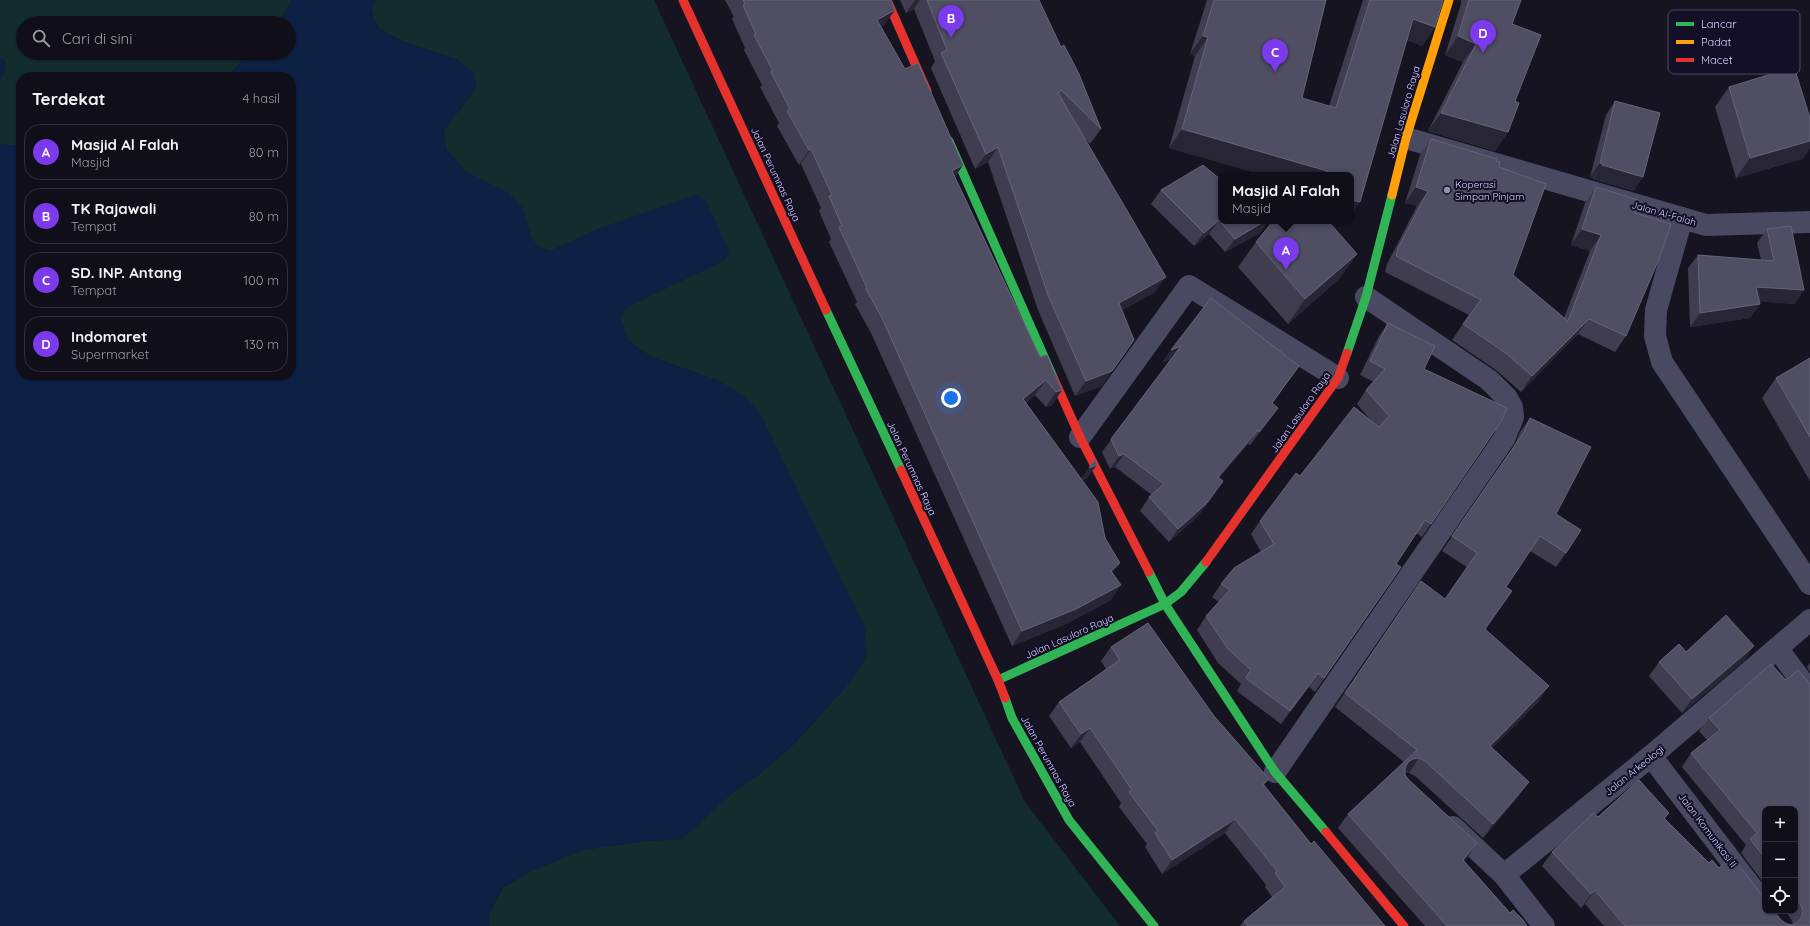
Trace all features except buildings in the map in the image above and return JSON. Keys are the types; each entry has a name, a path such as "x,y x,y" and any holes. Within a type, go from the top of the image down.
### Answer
{"street":[{"name":"Jalan Perumnas Raya","path":"683,0 998,680 1012,718 1069,820 1154,926"},
{"path":"887,0 932,102"},
{"name":"Jalan Lasuloro Raya","path":"998,680 1165,604 1181,592 1207,561 1338,378 1366,297 1406,138 1448,0"},
{"path":"945,131 1080,437 1165,604 1275,772 1404,926"},
{"name":"Jalan Al-Falah","path":"1406,138 1706,225 1810,222"},
{"path":"1682,218 1656,310 1655,336 1662,362 1810,584"},
{"path":"1080,437 1189,286 1338,378"},
{"path":"1275,772 1504,439 1513,416 1512,407 1507,398 1489,380 1366,297"},
{"name":"Jalan Arkeologi","path":"1504,876 1651,756 1810,620"},
{"path":"1777,648 1810,692"},
{"name":"Jalan Komunikasi II","path":"1651,756 1762,902"},
{"path":"1436,812 1504,876 1544,926"}],"green space":[{"path":"0,0 292,0 283,16 16,16 16,60 243,60 232,72 16,72 16,146 0,144 0,80 5,62 0,57"},
{"path":"376,0 654,0 1025,802 1120,926 489,926 489,914 503,887 531,871 582,850 645,841 681,839 731,794 759,774 794,744 849,683 867,656 719,381 651,357 628,341 620,316 627,307 726,259 598,229 551,251 538,247 531,237 521,207 508,193 465,172 447,150 443,131 476,88 458,60 402,41 378,28 371,10"}],"water":[{"path":"292,0 376,0 371,10 378,28 402,41 458,60 474,73 476,88 443,131 447,150 465,171 508,193 522,207 531,237 538,247 551,251 598,229 696,195 706,201 729,250 726,259 627,307 620,316 628,341 651,357 719,381 744,396 760,413 865,628 867,656 849,683 794,744 759,774 731,794 681,839 645,841 582,850 531,871 503,887 489,914 489,926 0,926 0,144 16,146 16,380 296,380 296,72 232,72 243,60 296,60 296,16 283,16"},
{"path":"0,57 4,63 5,71 0,80"}],"traffic: fast":[{"path":"949,141 1053,377"},
{"path":"1347,353 1366,297 1392,195"},
{"path":"826,310 901,470"},
{"path":"998,680 1165,604 1181,592 1206,562"},
{"path":"1149,572 1165,604 1275,772 1326,832"},
{"path":"1005,698 1012,718 1069,820 1154,926"}],"traffic: slow":[{"path":"1392,195 1406,138 1449,0"}],"traffic: jam":[{"path":"683,0 826,310"},
{"path":"887,0 927,91"},
{"path":"1206,562 1338,378 1347,353"},
{"path":"1053,377 1080,437 1149,572"},
{"path":"901,470 1005,698"},
{"path":"1326,832 1404,926"}],"place":[{"name":"TK Rajawali","path":"951,38"},
{"name":"Indomaret","path":"1483,53"},
{"name":"SD. INP. Antang","path":"1275,72"},
{"name":"Koperasi Simpan Pinjam","path":"1447,190"},
{"name":"Masjid Al Falah","path":"1286,270"}]}
